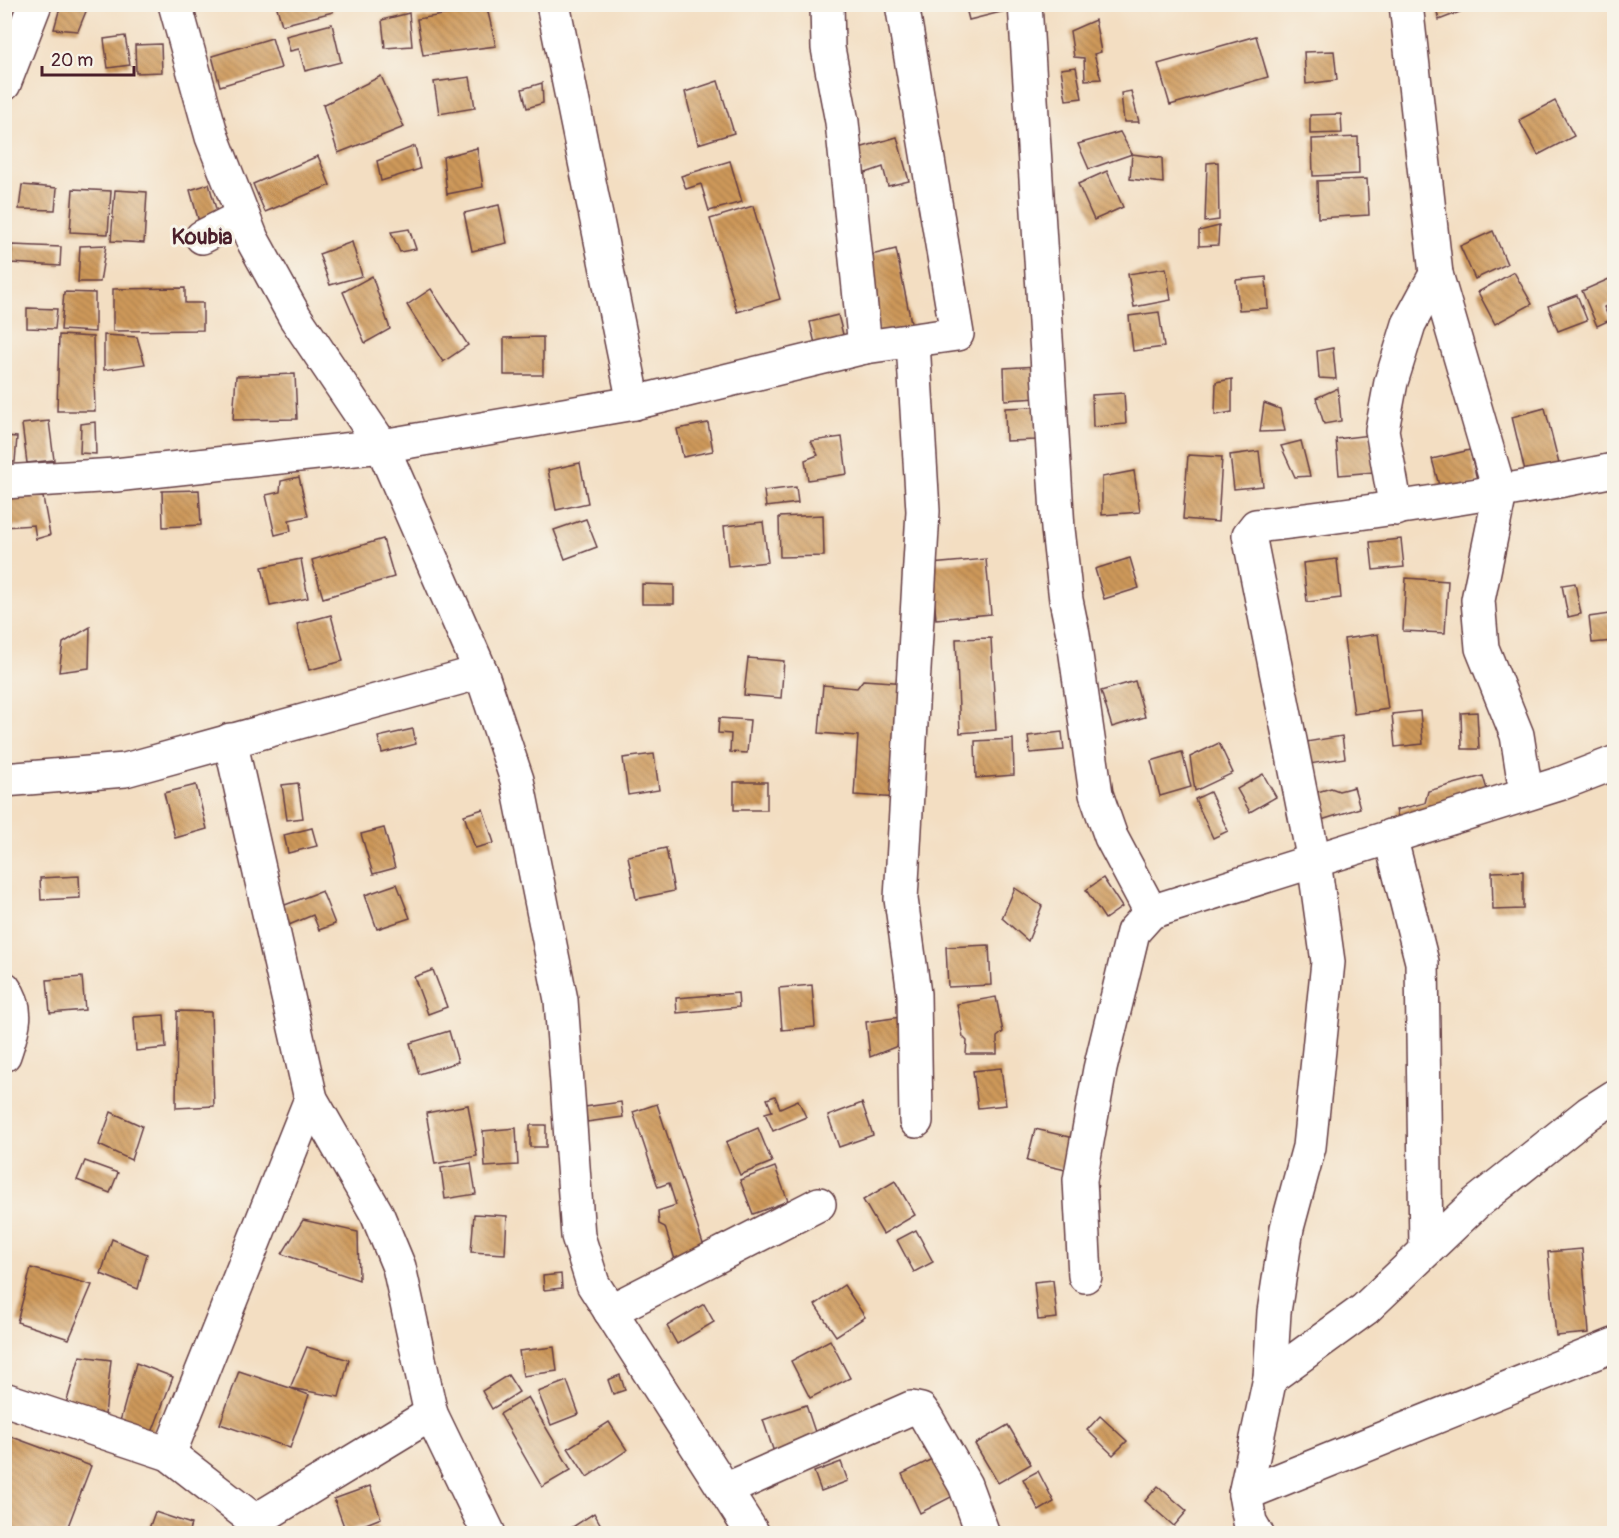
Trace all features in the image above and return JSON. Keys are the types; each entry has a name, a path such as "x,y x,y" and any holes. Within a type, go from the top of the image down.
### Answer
{"street":[{"path":"4,84 35,4"},
{"path":"175,4 212,137 252,239 295,316 382,446 481,672 517,780 561,1000 578,1236 594,1284 753,1533"},
{"path":"553,4 634,403"},
{"path":"827,4 828,48 842,122 866,347"},
{"path":"4,482 115,475 382,446 634,403 866,347 957,334 902,4"},
{"path":"1025,4 1058,529 1066,600 1096,794 1111,837 1151,912"},
{"path":"1407,4 1436,274 1500,493 1478,600 1482,648 1517,735 1526,794"},
{"path":"202,237 243,216"},
{"path":"1396,509 1382,430 1391,382 1409,324 1436,274"},
{"path":"912,342 923,511 901,898 914,994 916,1121"},
{"path":"1257,1533 1250,1522 1245,1494 1270,1378 1276,1302 1287,1228 1309,1147 1328,962 1314,861 1249,535 1256,526 1396,509 1500,493 1614,470"},
{"path":"4,780 125,770 481,672"},
{"path":"230,740 311,1099 377,1214 399,1267 432,1414 489,1533"},
{"path":"1085,1276 1080,1180 1086,1146 1100,1069 1133,932 1151,912 1614,764"},
{"path":"1390,836 1422,962 1426,1248"},
{"path":"4,988 12,1002 15,1019 4,1055"},
{"path":"1270,1378 1365,1309 1426,1248 1475,1204 1589,1113 1614,1096"},
{"path":"169,1454 311,1099"},
{"path":"610,1311 819,1204"},
{"path":"1245,1494 1614,1345"},
{"path":"4,1399 169,1454 251,1529 432,1414"},
{"path":"725,1490 911,1408 921,1410 937,1436 965,1485 983,1533"}],"building":[{"path":"61,4 89,4 78,31 54,29"},
{"path":"276,4 331,4 333,12 282,25"},
{"path":"965,4 1004,4 1005,11 969,20"},
{"path":"1435,4 1469,4 1470,8 1439,20"},
{"path":"487,8 496,46 423,55 417,19"},
{"path":"409,13 412,46 385,48 382,20"},
{"path":"1095,20 1101,52 1094,54 1101,79 1085,80 1084,58 1074,57 1070,31"},
{"path":"332,24 341,62 305,71 299,49 290,51 286,36"},
{"path":"125,36 130,65 108,68 104,39"},
{"path":"1256,36 1268,77 1170,105 1158,64"},
{"path":"272,38 281,68 220,86 212,56"},
{"path":"161,44 162,72 136,73 135,45"},
{"path":"1334,51 1337,80 1306,84 1304,52"},
{"path":"1076,67 1082,98 1066,100 1061,69"},
{"path":"381,76 404,127 338,153 323,105"},
{"path":"470,77 475,108 439,114 434,82"},
{"path":"718,81 734,133 698,144 685,92"},
{"path":"542,83 543,103 527,108 522,89"},
{"path":"1131,91 1139,122 1124,122 1121,93"},
{"path":"1555,101 1574,136 1538,155 1519,120"},
{"path":"1341,114 1342,133 1310,134 1310,115"},
{"path":"1120,132 1132,154 1089,169 1078,144"},
{"path":"897,137 909,181 888,186 883,167 863,174 856,149"},
{"path":"1358,137 1359,174 1313,176 1312,139"},
{"path":"415,146 420,169 381,181 377,161"},
{"path":"477,148 483,187 447,194 443,157"},
{"path":"1132,154 1162,158 1163,183 1130,179"},
{"path":"318,156 330,185 265,212 253,184"},
{"path":"730,161 742,202 709,211 701,184 686,189 681,176"},
{"path":"1218,162 1219,220 1205,222 1207,163"},
{"path":"1107,171 1123,207 1094,220 1078,184"},
{"path":"1367,179 1369,215 1318,218 1317,181"},
{"path":"209,184 218,216 199,222 190,190"},
{"path":"22,185 57,188 55,210 19,209"},
{"path":"73,189 111,191 108,234 70,232"},
{"path":"115,190 147,192 144,243 111,241"},
{"path":"499,205 507,243 472,251 464,213"},
{"path":"753,206 780,299 737,312 710,219"},
{"path":"1219,226 1218,245 1199,246 1199,231"},
{"path":"409,229 416,249 400,252 391,232"},
{"path":"1493,231 1507,264 1475,279 1460,246"},
{"path":"352,242 362,276 330,285 319,254"},
{"path":"12,245 61,247 60,266 11,263"},
{"path":"106,245 100,282 78,282 80,246"},
{"path":"896,249 912,327 879,334 863,257"},
{"path":"1166,268 1171,300 1134,307 1128,274"},
{"path":"1514,272 1532,304 1495,324 1478,292"},
{"path":"372,276 390,329 365,343 343,292"},
{"path":"1266,277 1268,308 1239,310 1236,280"},
{"path":"1609,279 1614,291 1614,302 1604,307 1610,320 1597,326 1582,291"},
{"path":"185,288 185,303 203,303 203,330 113,331 113,289"},
{"path":"431,289 468,345 443,362 407,305"},
{"path":"64,292 95,293 95,332 61,330"},
{"path":"1577,295 1587,320 1558,331 1548,306"},
{"path":"27,308 57,309 55,329 27,328"},
{"path":"1159,312 1164,347 1133,351 1129,316"},
{"path":"838,315 846,346 817,353 810,322"},
{"path":"59,335 93,337 95,411 57,411"},
{"path":"104,335 137,337 145,364 104,370"},
{"path":"543,337 543,375 504,375 504,338"},
{"path":"1333,348 1336,379 1319,378 1317,351"},
{"path":"1037,366 1038,398 1005,400 1004,368"},
{"path":"295,374 297,419 233,420 236,376"},
{"path":"1232,379 1232,412 1215,415 1216,382"},
{"path":"1338,388 1341,421 1324,424 1316,398"},
{"path":"1124,393 1126,424 1093,427 1092,395"},
{"path":"1264,403 1280,409 1285,431 1260,432"},
{"path":"1035,407 1036,440 1006,441 1005,408"},
{"path":"1545,408 1561,472 1527,480 1512,417"},
{"path":"49,421 54,460 27,463 22,424"},
{"path":"95,422 96,454 80,453 81,424"},
{"path":"708,423 713,451 683,457 677,429"},
{"path":"1370,435 1374,472 1339,475 1336,439"},
{"path":"4,436 17,437 15,462 4,462"},
{"path":"842,437 847,474 808,480 805,460 818,455 811,441"},
{"path":"1301,441 1310,476 1295,477 1281,446"},
{"path":"1470,450 1478,484 1441,493 1432,459"},
{"path":"1259,451 1263,486 1234,489 1230,455"},
{"path":"1188,455 1222,457 1218,522 1183,519"},
{"path":"580,463 588,503 556,510 548,470"},
{"path":"1134,471 1140,512 1102,515 1102,477"},
{"path":"299,477 308,516 289,520 291,531 275,535 266,495 280,492 281,481"},
{"path":"796,487 798,503 766,507 764,491"},
{"path":"199,490 201,525 163,527 162,491"},
{"path":"43,497 50,535 36,539 34,525 4,527 4,498"},
{"path":"823,515 824,556 780,557 779,517"},
{"path":"586,519 597,547 565,559 554,530"},
{"path":"763,522 768,562 728,566 724,526"},
{"path":"383,539 394,577 323,598 312,560"},
{"path":"1401,539 1404,567 1373,570 1370,542"},
{"path":"1130,558 1139,588 1104,599 1095,569"},
{"path":"301,559 308,598 270,606 262,567"},
{"path":"986,559 991,614 936,619 931,564"},
{"path":"1337,559 1341,598 1307,602 1303,563"},
{"path":"1406,578 1448,581 1445,633 1403,631"},
{"path":"1575,583 1581,614 1568,617 1562,585"},
{"path":"642,584 674,585 674,604 642,604"},
{"path":"1609,614 1613,641 1592,643 1589,617"},
{"path":"331,615 343,661 309,670 297,624"},
{"path":"90,627 89,668 59,672 63,643"},
{"path":"1378,634 1388,709 1354,714 1344,639"},
{"path":"991,638 996,730 960,733 956,639"},
{"path":"748,658 784,661 781,698 744,695"},
{"path":"863,680 908,683 899,798 854,795 858,736 819,733 823,685 857,688"},
{"path":"1135,681 1145,717 1112,727 1101,691"},
{"path":"1420,711 1423,744 1395,747 1392,714"},
{"path":"1477,712 1479,749 1462,749 1461,713"},
{"path":"719,718 750,720 747,753 730,752 731,734 718,733"},
{"path":"413,729 416,744 382,753 378,737"},
{"path":"1062,732 1064,750 1030,753 1028,736"},
{"path":"1342,736 1345,758 1310,764 1306,742"},
{"path":"1013,739 1014,775 976,778 975,741"},
{"path":"1219,743 1233,773 1195,791 1190,757"},
{"path":"1182,752 1191,787 1160,796 1151,761"},
{"path":"654,754 659,790 628,795 623,758"},
{"path":"1263,774 1276,797 1250,812 1237,789"},
{"path":"1483,776 1490,800 1400,824 1396,810 1425,803 1428,791"},
{"path":"734,782 767,782 767,810 734,810"},
{"path":"298,783 303,818 287,820 282,785"},
{"path":"196,785 207,829 175,838 164,793"},
{"path":"1354,787 1360,808 1315,822 1307,795 1331,788 1339,791"},
{"path":"1210,792 1228,831 1213,838 1195,799"},
{"path":"483,809 494,843 475,848 464,815"},
{"path":"312,828 317,846 288,853 284,835"},
{"path":"384,828 395,868 373,874 361,834"},
{"path":"666,848 674,891 636,899 628,856"},
{"path":"1523,871 1523,909 1493,910 1492,872"},
{"path":"79,876 80,898 41,900 40,878"},
{"path":"1103,878 1122,907 1105,919 1086,890"},
{"path":"397,884 410,918 377,929 365,895"},
{"path":"1015,888 1042,906 1028,941 1002,918"},
{"path":"322,891 335,924 319,930 313,915 284,927 277,908"},
{"path":"989,945 991,985 948,987 946,947"},
{"path":"433,970 447,1007 428,1014 414,977"},
{"path":"82,977 85,1010 50,1013 47,980"},
{"path":"812,985 815,1027 782,1030 779,988"},
{"path":"738,993 739,1007 677,1013 676,998"},
{"path":"996,997 1003,1032 997,1037 997,1054 966,1054 967,1041 963,1037 957,1004"},
{"path":"177,1011 211,1012 214,1106 176,1108"},
{"path":"164,1015 166,1048 136,1051 134,1017"},
{"path":"901,1017 905,1043 870,1057 866,1022"},
{"path":"449,1031 458,1062 419,1074 410,1043"},
{"path":"1001,1068 1006,1105 978,1108 973,1071"},
{"path":"775,1096 780,1108 798,1100 806,1117 773,1131 765,1113 772,1111 767,1099"},
{"path":"621,1102 623,1117 587,1122 585,1107"},
{"path":"862,1103 873,1135 839,1147 828,1116"},
{"path":"657,1104 706,1253 676,1263 665,1227 659,1224 658,1211 676,1205 669,1183 658,1187 633,1112"},
{"path":"468,1105 477,1156 435,1164 426,1113"},
{"path":"111,1112 142,1126 131,1160 99,1145"},
{"path":"530,1125 546,1125 546,1147 530,1147"},
{"path":"516,1128 518,1165 485,1167 483,1131"},
{"path":"758,1128 772,1162 740,1175 726,1142"},
{"path":"1035,1129 1074,1138 1066,1170 1027,1161"},
{"path":"85,1161 118,1173 110,1193 77,1180"},
{"path":"471,1163 476,1194 445,1199 441,1168"},
{"path":"775,1167 788,1201 753,1214 740,1180"},
{"path":"895,1181 915,1215 883,1234 863,1200"},
{"path":"474,1214 507,1216 505,1254 471,1252"},
{"path":"303,1220 358,1232 359,1280 282,1254"},
{"path":"916,1230 933,1262 914,1272 897,1240"},
{"path":"112,1239 147,1254 138,1289 101,1274"},
{"path":"1582,1249 1589,1333 1556,1336 1548,1252"},
{"path":"31,1268 92,1285 69,1339 17,1322"},
{"path":"561,1274 562,1288 544,1290 543,1276"},
{"path":"1053,1280 1057,1318 1038,1320 1034,1282"},
{"path":"844,1285 865,1317 836,1336 815,1305"},
{"path":"704,1304 714,1322 677,1344 667,1326"},
{"path":"830,1340 850,1378 810,1398 791,1361"},
{"path":"307,1347 349,1360 339,1397 290,1388"},
{"path":"554,1347 557,1371 523,1376 519,1351"},
{"path":"80,1356 111,1360 105,1415 66,1404"},
{"path":"136,1363 173,1377 150,1438 119,1425"},
{"path":"239,1371 309,1395 290,1448 220,1424"},
{"path":"508,1375 519,1392 492,1409 482,1391"},
{"path":"620,1375 625,1390 613,1394 608,1380"},
{"path":"567,1381 579,1414 551,1425 538,1392"},
{"path":"528,1397 571,1470 542,1487 500,1414"},
{"path":"806,1405 819,1444 776,1458 763,1420"},
{"path":"1100,1416 1127,1441 1113,1455 1087,1430"},
{"path":"609,1422 627,1450 587,1477 568,1448"},
{"path":"1008,1425 1031,1464 998,1483 975,1444"},
{"path":"4,1434 91,1466 65,1534 4,1534"},
{"path":"940,1455 959,1493 920,1513 902,1474"},
{"path":"841,1462 848,1481 821,1491 814,1472"},
{"path":"1038,1471 1054,1502 1039,1511 1023,1479"},
{"path":"370,1486 381,1518 346,1532 334,1499"},
{"path":"1158,1486 1187,1511 1174,1526 1145,1501"},
{"path":"155,1512 191,1524 188,1534 147,1534"},
{"path":"594,1513 606,1534 562,1534"},
{"path":"377,1524 382,1534 356,1534"}],"district":[{"name":"Koubia","path":"202,237"}]}
